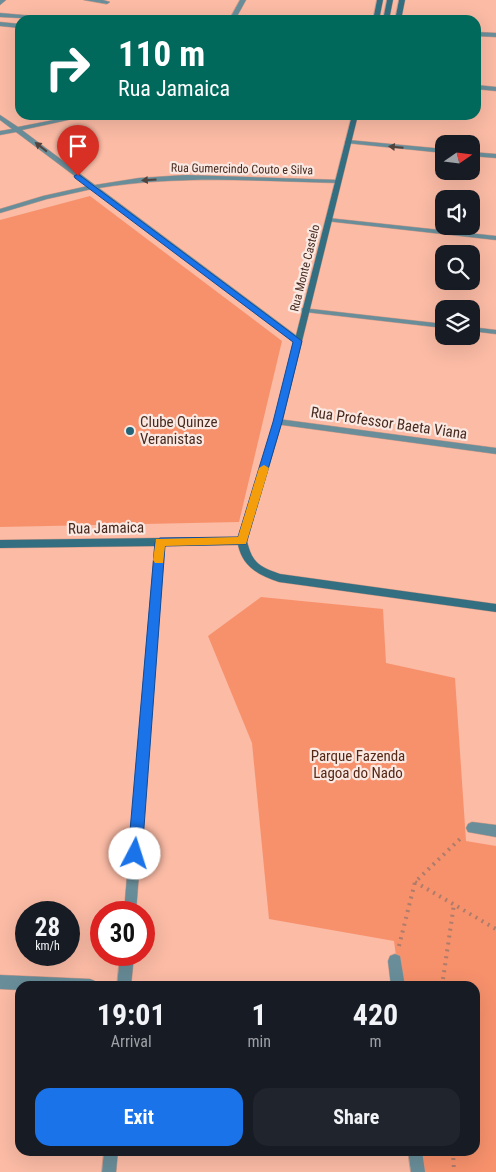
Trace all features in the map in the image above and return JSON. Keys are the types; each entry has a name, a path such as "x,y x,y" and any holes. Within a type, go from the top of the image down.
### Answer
{"street":[{"path":"0,3 3,0"},
{"path":"87,0 108,2"},
{"path":"235,15 243,0"},
{"path":"377,15 380,0"},
{"path":"387,15 390,0"},
{"path":"399,15 402,0"},
{"path":"0,15 15,16"},
{"path":"0,24 15,26"},
{"path":"481,34 496,35"},
{"path":"481,88 496,89"},
{"path":"0,117 298,341"},
{"path":"0,133 61,120"},
{"name":"Rua Monte Castelo","path":"242,541 278,422 354,120"},
{"path":"348,142 435,150"},
{"path":"480,155 496,156"},
{"name":"Rua Gumercindo Couto e Silva","path":"0,211 22,203 93,188 138,181 186,177 338,181"},
{"path":"328,220 496,238"},
{"path":"305,310 435,325"},
{"path":"480,330 496,332"},
{"name":"Rua Professor Baeta Viana","path":"278,422 496,451"},
{"path":"242,541 245,557 258,570 279,578 496,608"},
{"name":"Rua Jamaica","path":"0,544 242,541"},
{"path":"131,901 160,542"},
{"path":"472,828 496,831"},
{"path":"395,961 397,981"},
{"path":"124,981 126,966"},
{"path":"0,982 15,983"},
{"path":"109,1172 110,1156"},
{"path":"416,1156 418,1172"}],"path":[{"path":"395,961 415,882 472,828"},
{"path":"415,882 496,928"},
{"path":"443,981 454,904"},
{"path":"453,1156 454,1172"}],"green space":[{"name":"Clube Quinze Veranistas","path":"90,196 282,341 239,522 0,527 0,220"},
{"name":"Parque Fazenda Lagoa do Nado","path":"261,597 383,609 386,663 455,678 466,841 496,846 496,1172 424,1172 422,1156 480,1156 480,981 399,981 394,941 269,919 252,743 208,636"}],"slow traffic":[{"path":"159,560 160,542 242,541 264,468"}],"place":[{"name":"Clube Quinze Veranistas","path":"130,431"}],"route":[{"path":"78,176 298,341 278,422 242,541 160,542 135,854"}]}
